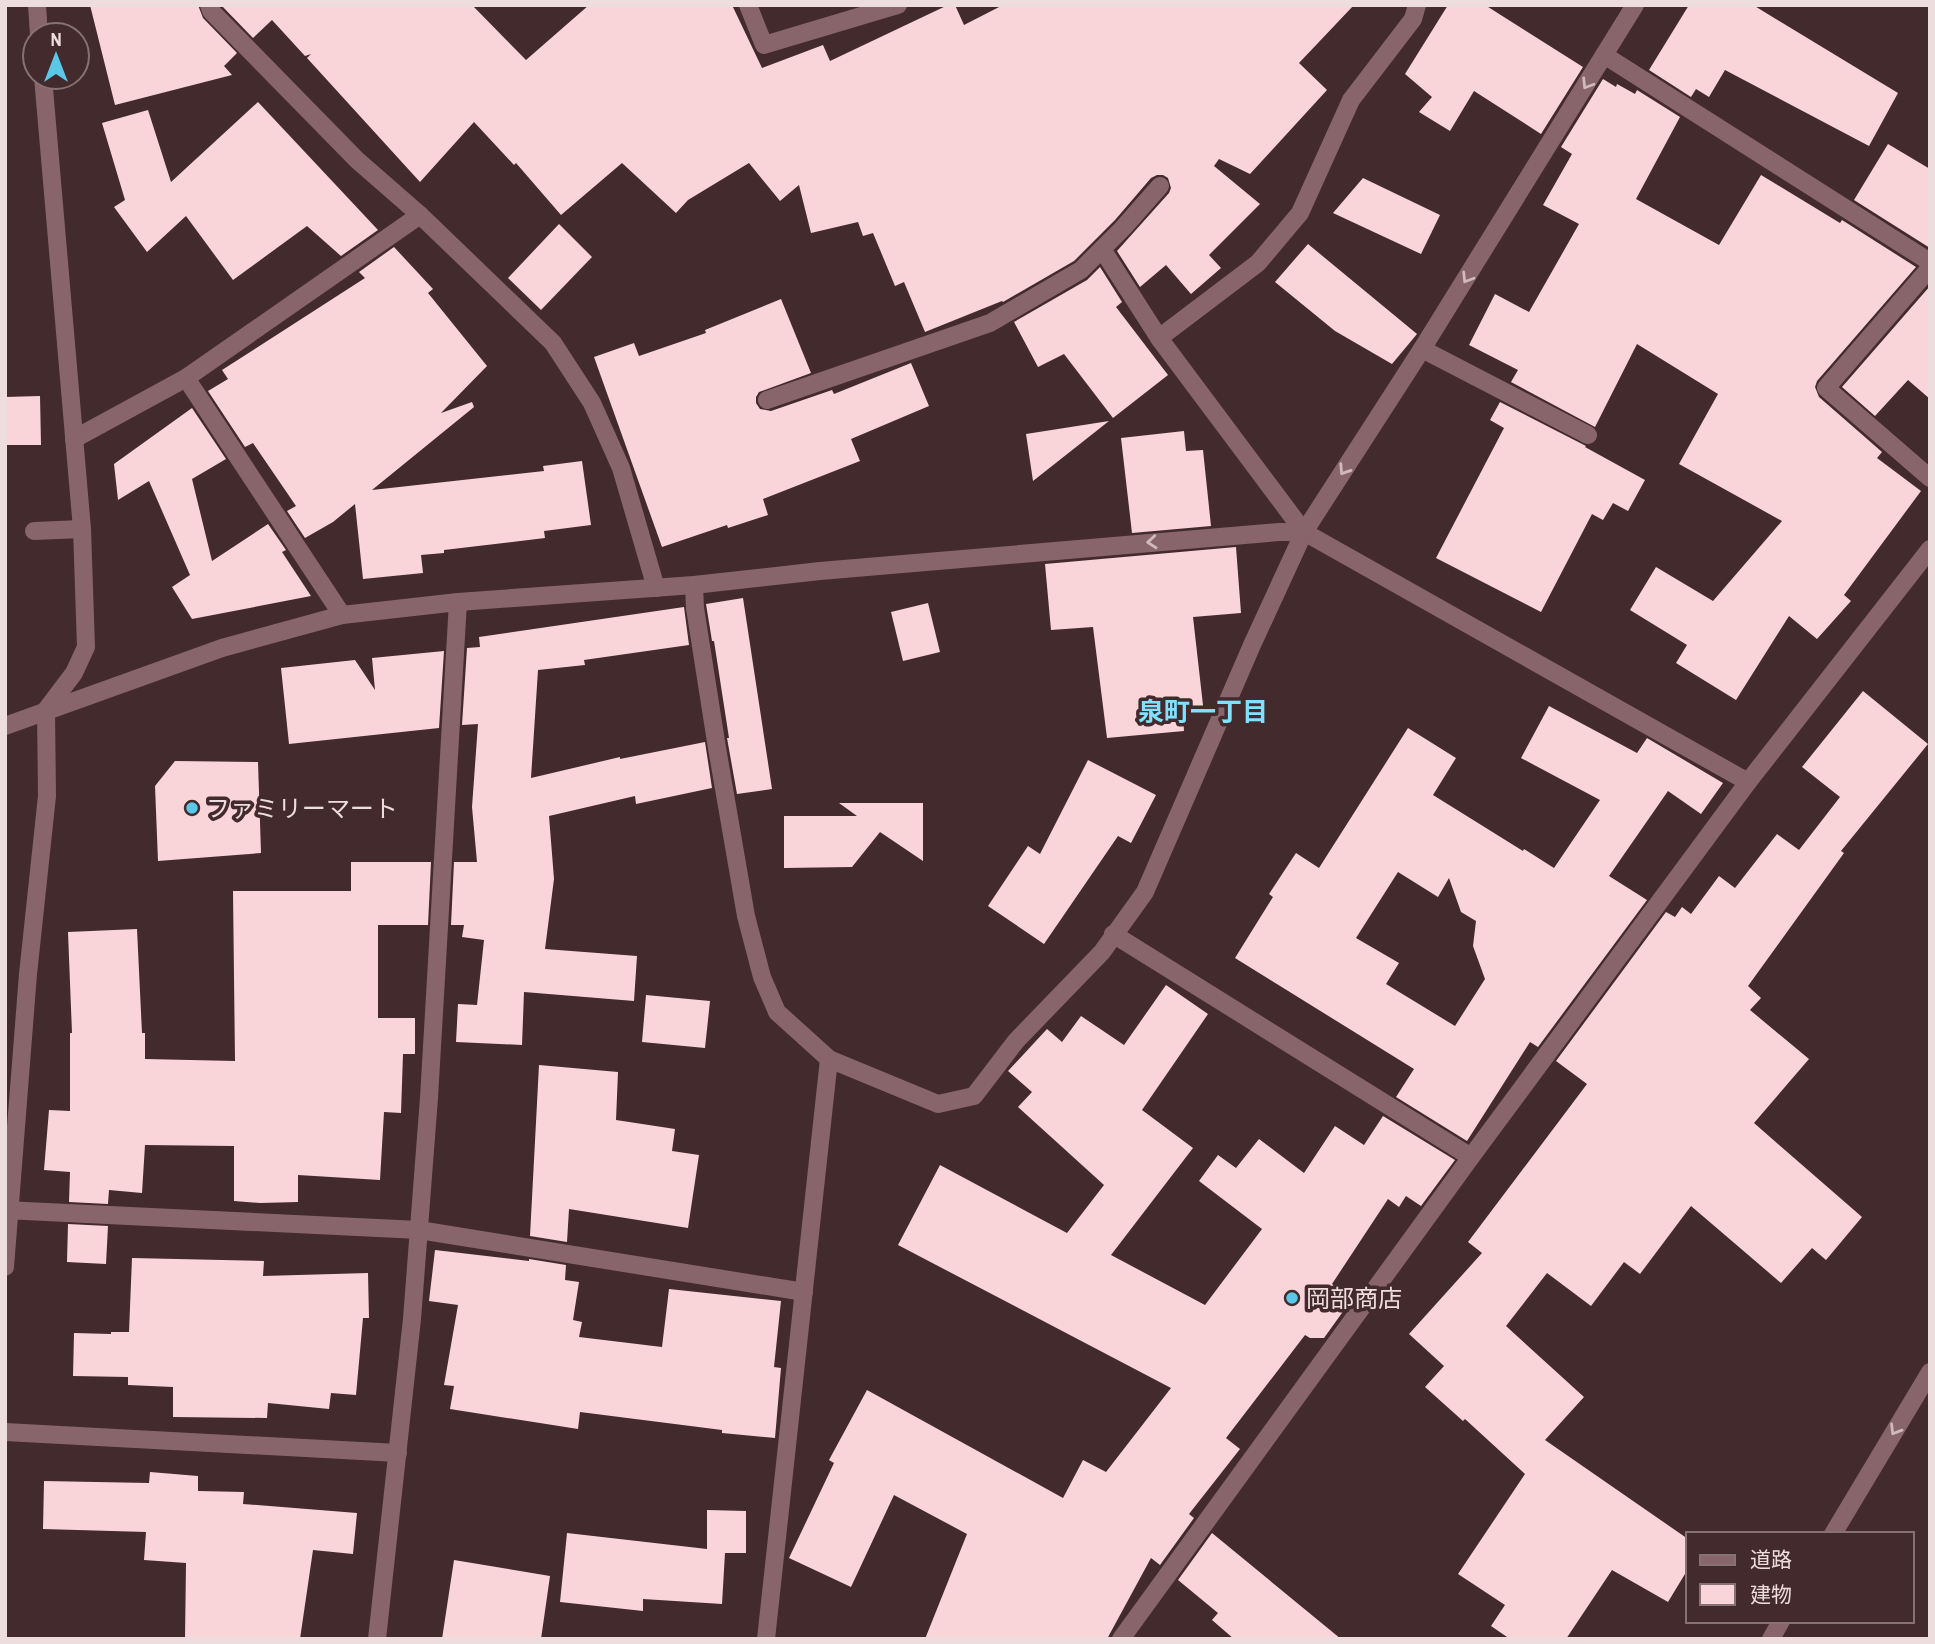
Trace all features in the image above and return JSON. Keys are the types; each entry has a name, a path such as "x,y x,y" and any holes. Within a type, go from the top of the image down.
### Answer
{"street":[{"path":"209,5 211,11 357,160 420,215 553,343 592,404 621,468 656,588"},
{"path":"748,5 764,45 898,5"},
{"path":"1159,338 1258,263 1300,213 1351,100 1413,19 1418,5"},
{"path":"694,585 695,608 746,916 762,977 777,1012 829,1059 939,1104 974,1096 1016,1041 1102,952 1145,892 1304,532 1422,349 1635,5"},
{"path":"1604,55 1930,262"},
{"path":"5,1267 7,1210 28,974 47,796 46,710 74,673 86,647 82,529 44,91"},
{"path":"766,400 990,323 1081,270 1124,228 1160,186"},
{"path":"74,439 186,378 420,215"},
{"path":"1102,249 1159,338 1304,532 1748,782"},
{"path":"1930,268 1826,388 1930,478"},
{"path":"1422,349 1588,435"},
{"path":"186,378 342,615"},
{"path":"34,531 82,529"},
{"path":"5,726 222,648 342,615 457,602 694,585 862,567 1279,531 1304,532"},
{"path":"1121,1639 1471,1157 1748,782 1930,549"},
{"path":"377,1639 412,1320 419,1230 457,602"},
{"path":"1113,934 1471,1157"},
{"path":"766,1639 829,1059"},
{"path":"7,1210 419,1230 804,1292"},
{"path":"1834,1532 1930,1372"},
{"path":"5,1432 398,1453"},
{"path":"1771,1639 1780,1623"}],"building":[{"path":"90,5 198,5 203,18 237,53 224,66 232,75 115,105"},
{"path":"221,5 472,5 526,60 589,5 732,5 762,68 823,45 830,61 948,5 955,5 964,25 1003,5 1354,5 1299,63 1327,90 1250,174 1219,159 1214,166 1260,204 1209,255 1221,268 1191,294 1166,265 1140,287 1117,251 1169,193 1171,188 1168,178 1157,175 1151,178 1115,220 1074,261 1003,302 925,332 904,282 895,286 873,233 863,236 858,222 811,233 799,185 780,201 749,163 688,200 676,213 622,163 561,215 516,163 514,165 474,122 420,182 307,58 311,54 305,56 272,20 253,38"},
{"path":"1448,5 1485,5 1583,67 1541,134 1474,91 1450,131 1419,112 1432,97 1405,74"},
{"path":"1689,5 1753,5 1898,93 1869,146 1725,70 1709,97 1696,89 1691,97 1649,70"},
{"path":"1603,79 1635,94 1637,90 1680,117 1636,199 1719,245 1761,175 1840,223 1842,220 1916,267 1817,381 1815,387 1819,397 1882,452 1877,458 1921,491 1844,595 1851,601 1817,639 1789,616 1736,700 1676,663 1687,645 1630,610 1656,567 1713,601 1782,521 1679,464 1718,394 1637,344 1595,427 1511,382 1518,370 1469,345 1495,294 1529,312 1579,224 1543,205 1572,154 1561,147"},
{"path":"258,102 378,230 341,256 307,226 233,280 186,216 147,252 114,207 125,200 102,123 148,110 171,182"},
{"path":"1888,144 1930,169 1930,248 1854,200"},
{"path":"1363,178 1440,215 1421,254 1333,213"},
{"path":"559,224 592,257 541,310 508,278"},
{"path":"1308,244 1417,334 1392,364 1335,331 1275,282"},
{"path":"394,247 433,289 428,293 487,366 441,413 472,402 474,407 372,490 544,471 543,466 582,461 591,525 544,531 545,538 421,555 423,573 363,579 355,504 333,522 305,538 287,511 296,506 253,443 245,447 208,391 228,379 222,370 365,278 359,272"},
{"path":"1100,267 1122,302 1116,307 1168,375 1113,418 1064,354 1038,367 1014,322 1087,280"},
{"path":"1930,286 1930,399 1908,380 1875,416 1842,387"},
{"path":"781,299 811,373 759,392 756,403 760,409 771,411 832,390 834,394 911,363 929,406 851,439 860,461 763,499 768,515 728,528 727,525 662,547 594,357 634,343 639,356 706,333 705,330"},
{"path":"40,396 41,445 5,445 5,397"},
{"path":"1500,402 1645,480 1628,511 1613,503 1603,520 1592,514 1541,612 1436,558 1504,428 1490,420"},
{"path":"192,408 226,459 192,479 212,561 268,524 286,550 282,552 311,596 192,619 172,587 190,575 149,481 118,500 114,464"},
{"path":"1109,421 1033,481 1026,434"},
{"path":"1184,431 1186,451 1203,450 1211,526 1132,533 1121,438"},
{"path":"1236,547 1241,613 1193,617 1204,714 1183,716 1184,731 1107,738 1093,627 1051,630 1045,564"},
{"path":"743,598 772,789 737,794 706,604"},
{"path":"928,603 940,652 903,661 891,612"},
{"path":"684,607 689,645 584,660 585,665 538,670 531,778 620,757 705,742 712,788 636,804 635,796 549,816 554,879 545,949 637,956 634,1001 524,992 522,1045 456,1042 458,1004 477,1005 484,940 462,937 464,925 451,925 454,862 477,862 472,807 478,724 462,725 467,648 480,647 479,637"},
{"path":"444,651 439,728 289,744 281,668 355,660 375,690 372,658"},
{"path":"1863,691 1928,744 1841,851 1844,853 1748,986 1761,998 1750,1010 1809,1059 1754,1123 1862,1217 1826,1260 1812,1248 1781,1283 1691,1206 1640,1274 1624,1262 1591,1306 1547,1273 1506,1326 1584,1397 1545,1440 1686,1538 1686,1572 1668,1602 1612,1570 1566,1639 1510,1639 1491,1626 1505,1605 1458,1574 1525,1474 1465,1419 1463,1421 1425,1387 1444,1366 1409,1334 1482,1253 1468,1242 1587,1084 1556,1061 1666,912 1675,917 1682,907 1691,914 1719,876 1735,888 1777,834 1799,850 1840,797 1802,767"},
{"path":"1549,706 1637,753 1647,738 1723,783 1701,814 1668,791 1609,876 1647,900 1538,1047 1530,1042 1467,1141 1396,1097 1414,1069 1235,958 1273,897 1269,894 1296,853 1319,868 1408,728 1456,758 1433,795 1554,868 1600,800 1521,758","holes":["1398,872 1438,897 1449,878 1461,912 1476,921 1473,946 1485,979 1455,1026 1386,984 1399,963 1356,938"]},
{"path":"1088,760 1156,795 1131,843 1118,836 1044,944 988,906 1028,846 1040,854"},
{"path":"175,761 258,762 261,853 158,861 155,786"},
{"path":"839,803 923,803 923,861 880,832 852,867 784,868 784,816 857,816"},
{"path":"351,862 431,862 428,925 378,925 378,1018 415,1018 415,1054 403,1054 401,1113 384,1112 380,1180 298,1175 298,1202 234,1201 234,1146 145,1145 142,1193 109,1190 108,1204 69,1202 70,1172 44,1170 49,1110 70,1111 72,1033 68,932 137,929 145,1059 235,1061 233,891 351,891"},
{"path":"1166,985 1208,1014 1142,1110 1193,1148 1111,1255 1205,1305 1262,1229 1199,1181 1218,1155 1236,1168 1259,1139 1304,1173 1335,1126 1364,1145 1383,1116 1455,1160 1421,1206 1406,1196 1399,1207 1388,1199 1332,1284 1352,1299 1324,1338 1310,1338 1305,1335 1226,1438 1240,1449 1189,1514 1194,1518 1160,1565 1151,1558 1107,1639 925,1639 967,1534 894,1495 851,1587 789,1558 834,1463 829,1460 867,1390 1063,1498 1083,1460 1106,1472 1171,1388 898,1245 940,1165 1067,1233 1104,1185 1018,1107 1032,1092 1008,1071 1047,1029 1062,1042 1081,1016 1124,1045"},
{"path":"646,995 710,1001 705,1048 642,1042"},
{"path":"539,1065 618,1072 616,1120 675,1129 672,1151 699,1155 688,1228 569,1209 567,1242 530,1236"},
{"path":"68,1224 108,1226 106,1264 67,1262"},
{"path":"435,1250 566,1265 565,1280 579,1282 573,1320 582,1322 579,1337 662,1347 669,1289 781,1301 774,1367 781,1368 775,1438 580,1412 578,1429 450,1409 454,1386 444,1385 458,1305 429,1301"},
{"path":"132,1258 264,1261 263,1276 368,1273 369,1318 363,1318 356,1395 331,1393 329,1409 268,1403 267,1418 173,1417 173,1387 128,1385 128,1377 73,1376 74,1333 129,1332"},
{"path":"150,1472 198,1476 198,1491 244,1492 243,1504 357,1513 353,1554 313,1550 300,1639 185,1639 186,1563 144,1560 146,1532 43,1529 44,1481 149,1483"},
{"path":"707,1510 746,1511 746,1553 725,1553 722,1604 643,1599 643,1611 560,1602 567,1533 707,1549"},
{"path":"1212,1533 1341,1639 1234,1639 1212,1620 1218,1613 1178,1580"},
{"path":"454,1560 550,1576 541,1639 442,1639"}],"place":[{"name":"ファミリーマート","path":"192,808"},
{"name":"岡部商店","path":"1292,1298"}],"district":[{"name":"泉町一丁目","path":"1203,711"}]}
